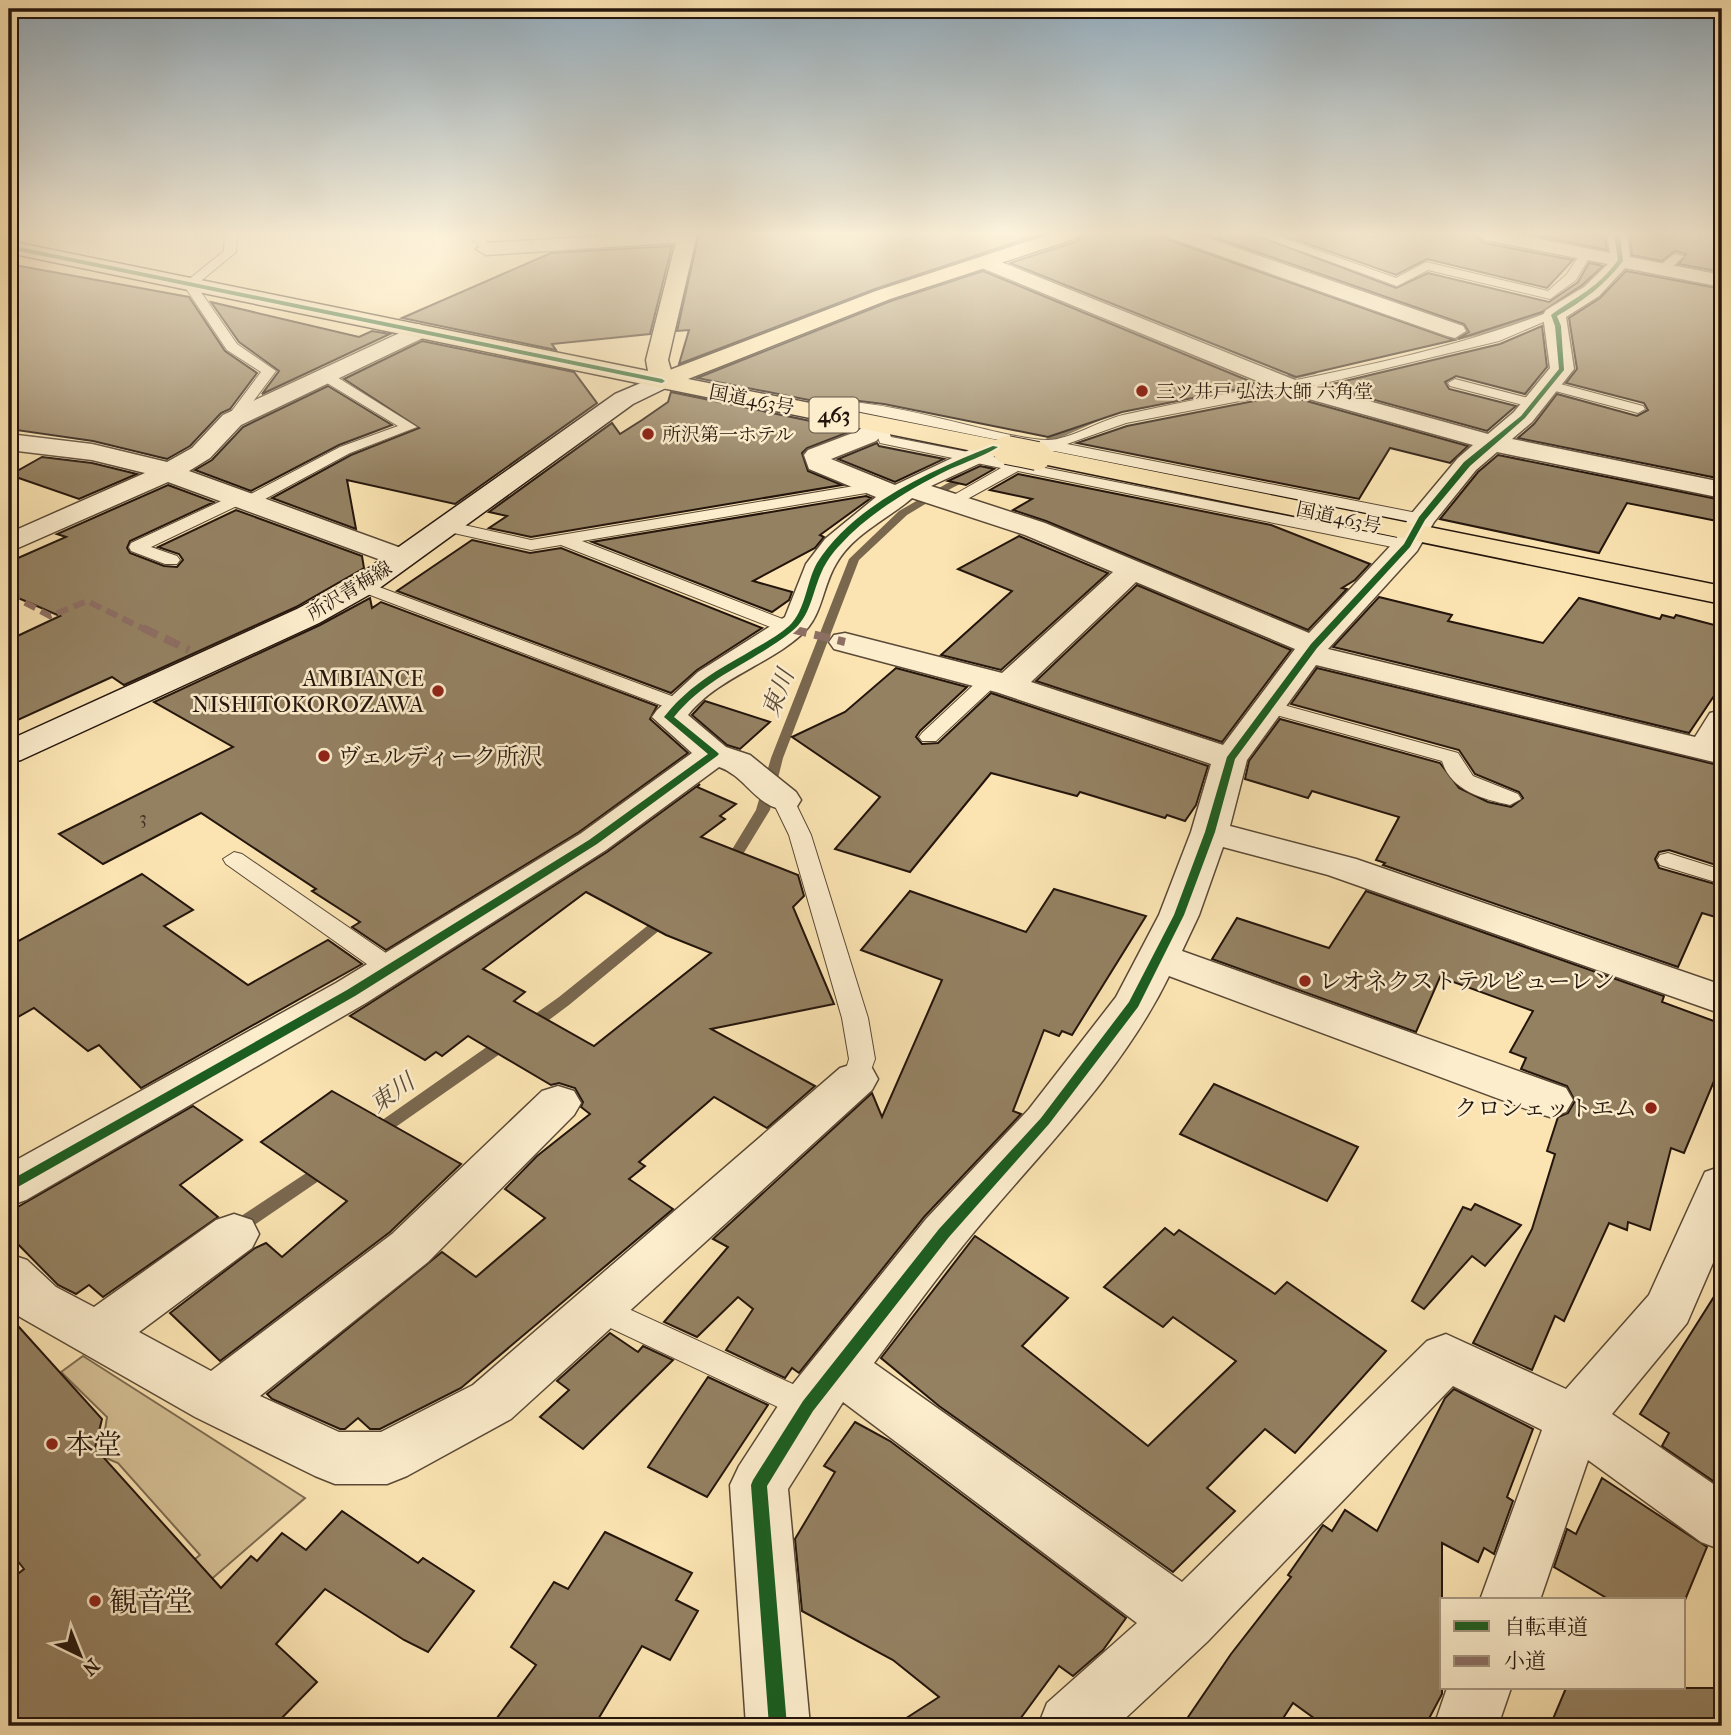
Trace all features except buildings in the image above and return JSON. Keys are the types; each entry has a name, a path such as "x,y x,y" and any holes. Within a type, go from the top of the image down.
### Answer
{"main road":[{"name":"国道463号","path":"341,315 1722,596"},
{"path":"668,315 657,360 662,380 831,315"}],"street":[{"path":"1114,315 1283,384 1493,443 1719,485"},
{"path":"1409,315 1455,331"},
{"path":"778,1726 759,1485 823,1387 944,1233 1045,1121 1134,1004 1179,915 1210,832 1230,759 1312,650 1414,532 1467,464 1493,443 1542,394 1562,369 1558,326 1554,316"},
{"path":"9,543 171,471 201,453 232,420 419,331"},
{"name":"所沢青梅線","path":"9,753 308,616 363,586 624,399 662,380"},
{"path":"880,424 867,436 817,455 818,463 894,491 949,502 1035,529 1312,650 1713,752 1722,720"},
{"path":"9,442 92,452 171,471 174,475 402,558"},
{"path":"783,800 669,717 678,705 731,663 791,629 812,594 820,565 837,544 894,491 971,458 1021,453"},
{"path":"998,683 1132,570"},
{"path":"845,642 998,683 1230,759"},
{"path":"9,1186 390,968 726,758"},
{"path":"1210,832 1342,867 1722,1000"},
{"path":"1158,957 1550,1100"},
{"path":"23,1289 92,1333 214,1400 335,1458 387,1458 492,1402 856,1079"},
{"path":"214,1400 410,1248 558,1103"},
{"path":"1511,1598 1574,1419 1670,1308 1722,1186"},
{"path":"92,1333 234,1234"},
{"path":"1070,1726 1185,1621 1446,1357 1574,1419 1722,1523"},
{"path":"823,1387 1185,1621"},
{"path":"1466,1726 1478,1690"}],"lane":[{"path":"211,315 232,347 269,370 232,420"},
{"path":"949,502 1021,453 1140,414 1494,338 1554,316"},
{"path":"171,560 137,547 243,500 345,450 410,427 327,377"},
{"path":"1455,383 1638,409"},
{"path":"813,411 841,404 1021,453"},
{"path":"880,424 885,440 971,458"},
{"path":"446,526 531,545 894,491"},
{"path":"566,541 791,629"},
{"path":"363,586 678,705"},
{"path":"929,737 998,683"},
{"path":"1269,707 1455,750 1454,770 1471,786 1510,799"},
{"path":"783,800 800,835 855,1018 862,1059 856,1079"},
{"path":"234,859 390,968"},
{"path":"1668,860 1722,877"},
{"path":"598,1308 823,1387"}],"shaded area":[{"path":"83,1356 305,1498 42,1726 9,1726 9,1711 200,1555 118,1463 101,1456 107,1417 61,1372"}],"waterway":[{"name":"東川","path":"1434,343 1477,333 1531,315"},
{"name":"東川","path":"1240,388 1313,372"},
{"name":"東川","path":"1032,447 1101,418"},
{"name":"東川","path":"729,866 763,810 777,758 854,559 903,513 949,486 1008,458"},
{"name":"東川","path":"527,1028 667,917"},
{"name":"東川","path":"374,1134 507,1041"},
{"name":"東川","path":"241,1225 326,1167"}],"marked path":[{"path":"9,594 50,616 87,601 189,650"},
{"path":"791,629 845,642"}],"cycle path":[{"path":"340,315 662,381"},
{"path":"778,1726 759,1485 808,1406 944,1233 1045,1121 1134,1004 1179,915 1210,832 1230,759 1314,646 1407,545 1422,519 1467,464 1523,417 1562,369 1558,326 1554,315"},
{"path":"9,1187 351,993 593,842 714,754 669,717 681,702 709,679 774,641 796,624 805,608 821,564 853,527 899,494 949,467 995,447"}],"place":[{"name":"三ツ井戸 弘法大師 六角堂","path":"1142,391"},
{"name":"所沢第一ホテル","path":"648,434"},
{"name":"AMBIANCE NISHITOKOROZAWA","path":"438,691"},
{"name":"ヴェルディーク所沢","path":"324,756"},
{"name":"レオネクストテルビューレン","path":"1305,981"},
{"name":"クロシェットエム","path":"1651,1108"},
{"name":"本堂","path":"52,1444"},
{"name":"観音堂","path":"95,1601"}]}
